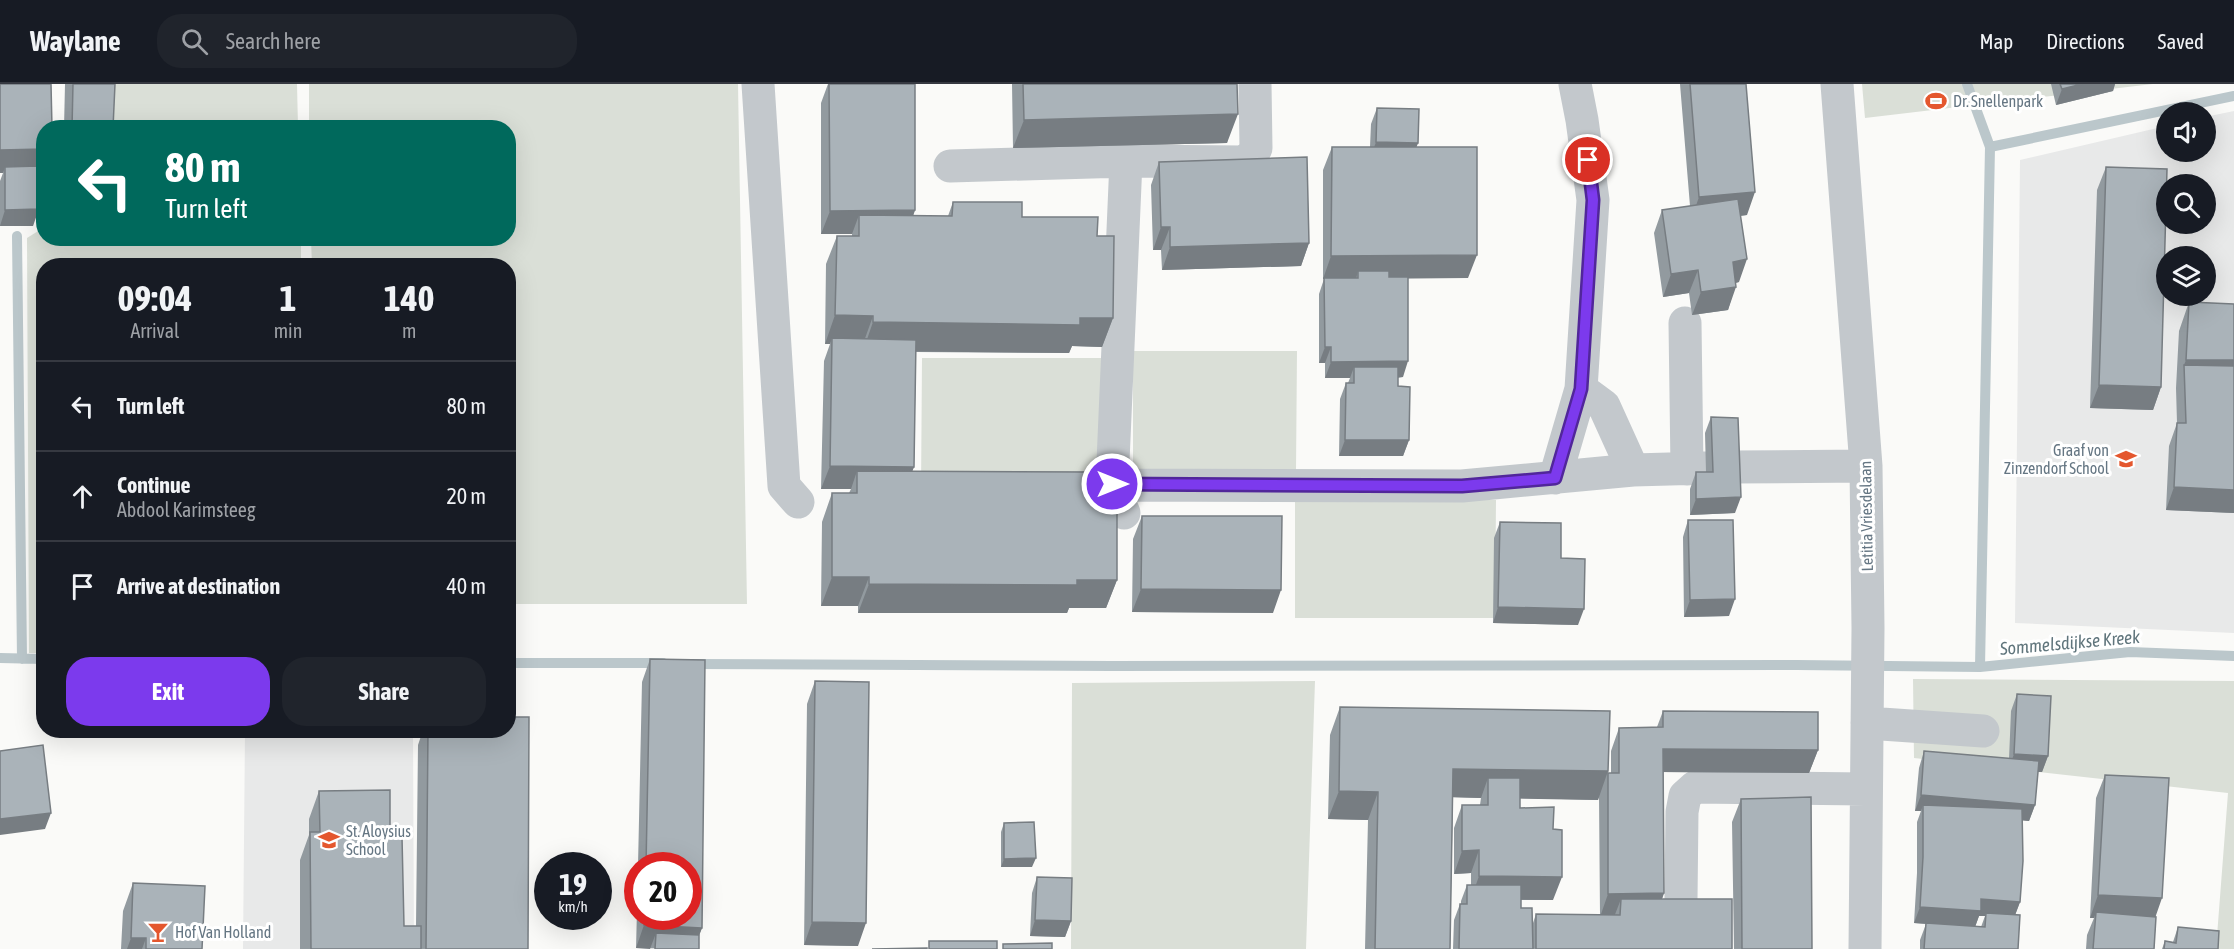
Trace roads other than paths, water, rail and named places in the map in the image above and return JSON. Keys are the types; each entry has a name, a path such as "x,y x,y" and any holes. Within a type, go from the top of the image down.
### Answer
{"street":[{"path":"758,84 784,486 798,502"},
{"path":"950,166 1126,161 1243,162 1252,156 1256,148 1255,84"},
{"path":"1555,478 1581,389 1593,200 1575,84"},
{"name":"Letitia Vriesdelaan","path":"1837,84 1866,466 1868,628 1865,949"},
{"path":"1126,161 1118,499 1462,486 1633,470 1866,466"},
{"path":"1685,323 1709,468"},
{"path":"1581,389 1604,406 1633,470"},
{"path":"1867,713 1983,731"},
{"path":"1681,899 1682,812 1685,796 1695,787 1866,789"}],"waterway":[{"path":"1967,84 1990,147 1980,667"},
{"path":"1990,147 2234,96"},
{"path":"17,236 22,659"},
{"name":"Sommelsdijkse Kreek","path":"693,664 1980,667 2130,652 2234,656"},
{"path":"0,658 36,659"},
{"path":"516,663 663,663"}],"place":[{"name":"Dr. Snellenpark","path":"1936,101"},
{"name":"Graaf von Zinzendorf School","path":"2126,459"},
{"name":"St. Aloysius School","path":"329,840"},
{"name":"Hof Van Holland","path":"158,932"}]}
